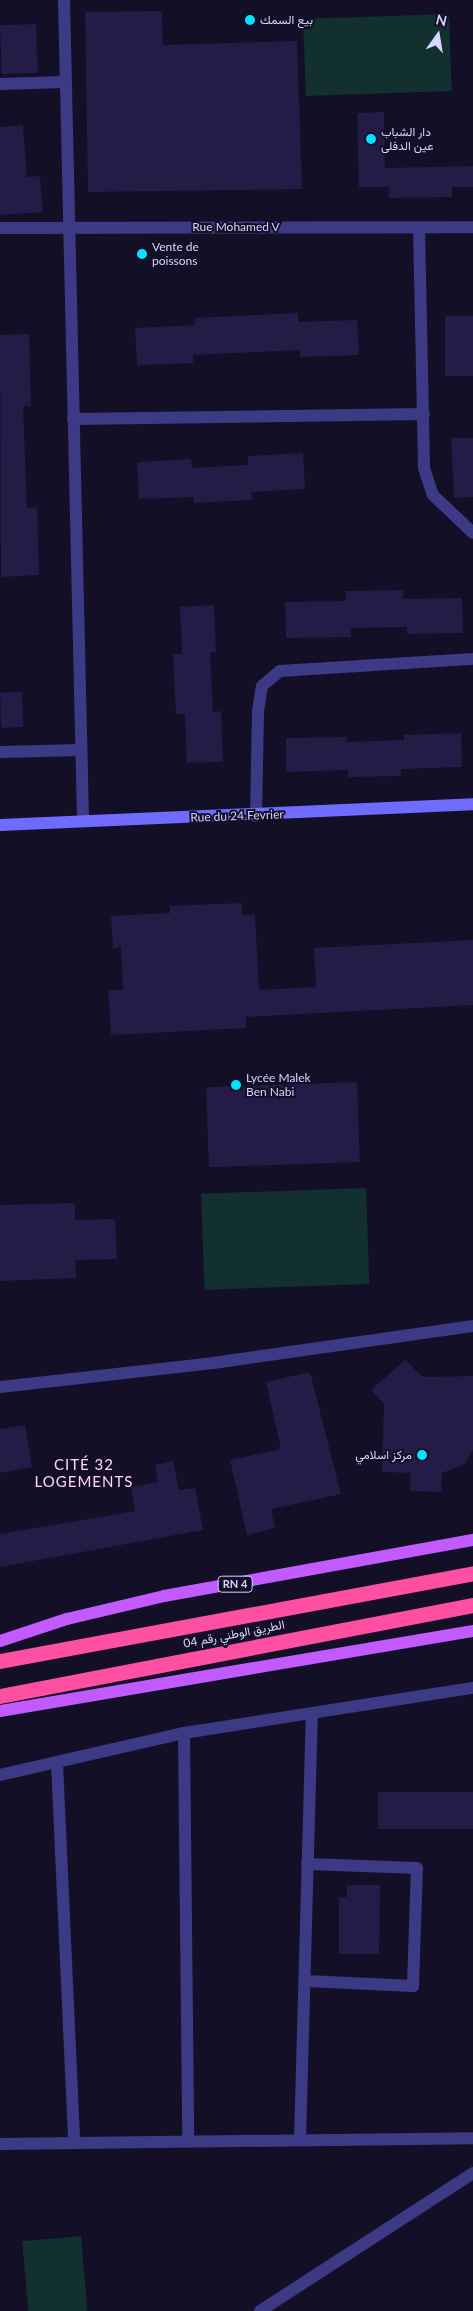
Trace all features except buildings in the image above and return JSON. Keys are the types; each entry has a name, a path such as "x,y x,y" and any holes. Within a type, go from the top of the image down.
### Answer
{"highway":[{"name":"الطريق الوطني رقم 04","path":"0,1661 473,1573"},
{"name":"الطريق الوطني رقم 04","path":"0,1696 473,1605"}],"main road":[{"name":"RN 4","path":"0,1641 68,1619 164,1596 473,1540"},
{"path":"0,1711 473,1632"}],"street":[{"path":"64,0 83,822"},
{"path":"0,84 66,82"},
{"name":"Rue Mohamed V","path":"0,228 68,226 473,227"},
{"path":"419,228 424,468 433,495 473,533"},
{"path":"73,419 424,414"},
{"path":"256,816 258,711 262,686 280,671 473,659"},
{"path":"0,752 81,750"},
{"name":"Rue du 24 Fevrier","path":"0,825 256,816 473,804"},
{"path":"0,1388 213,1363 473,1326"},
{"path":"0,1775 184,1734 312,1716 473,1688"},
{"path":"300,2139 306,1981 307,1864 312,1716"},
{"path":"184,1734 188,2141"},
{"path":"57,1763 74,2143"},
{"path":"306,1981 413,1986 417,1868 307,1864"},
{"path":"0,2144 473,2138"},
{"path":"260,2311 473,2173"}],"green space":[{"path":"449,14 452,91 306,96 303,19"},
{"path":"366,1188 369,1284 204,1290 201,1194"},
{"path":"81,2236 88,2311 28,2311 22,2241"}],"place":[{"name":"بيع السمك","path":"250,20"},
{"name":"دار الشباب عين الدفلى","path":"371,139"},
{"name":"Vente de poissons","path":"142,254"},
{"name":"Lycée Malek Ben Nabi","path":"236,1085"},
{"name":"مركز اسلامي","path":"422,1455"}],"district":[{"name":"CITÉ 32 LOGEMENTS","path":"84,1472"}]}
